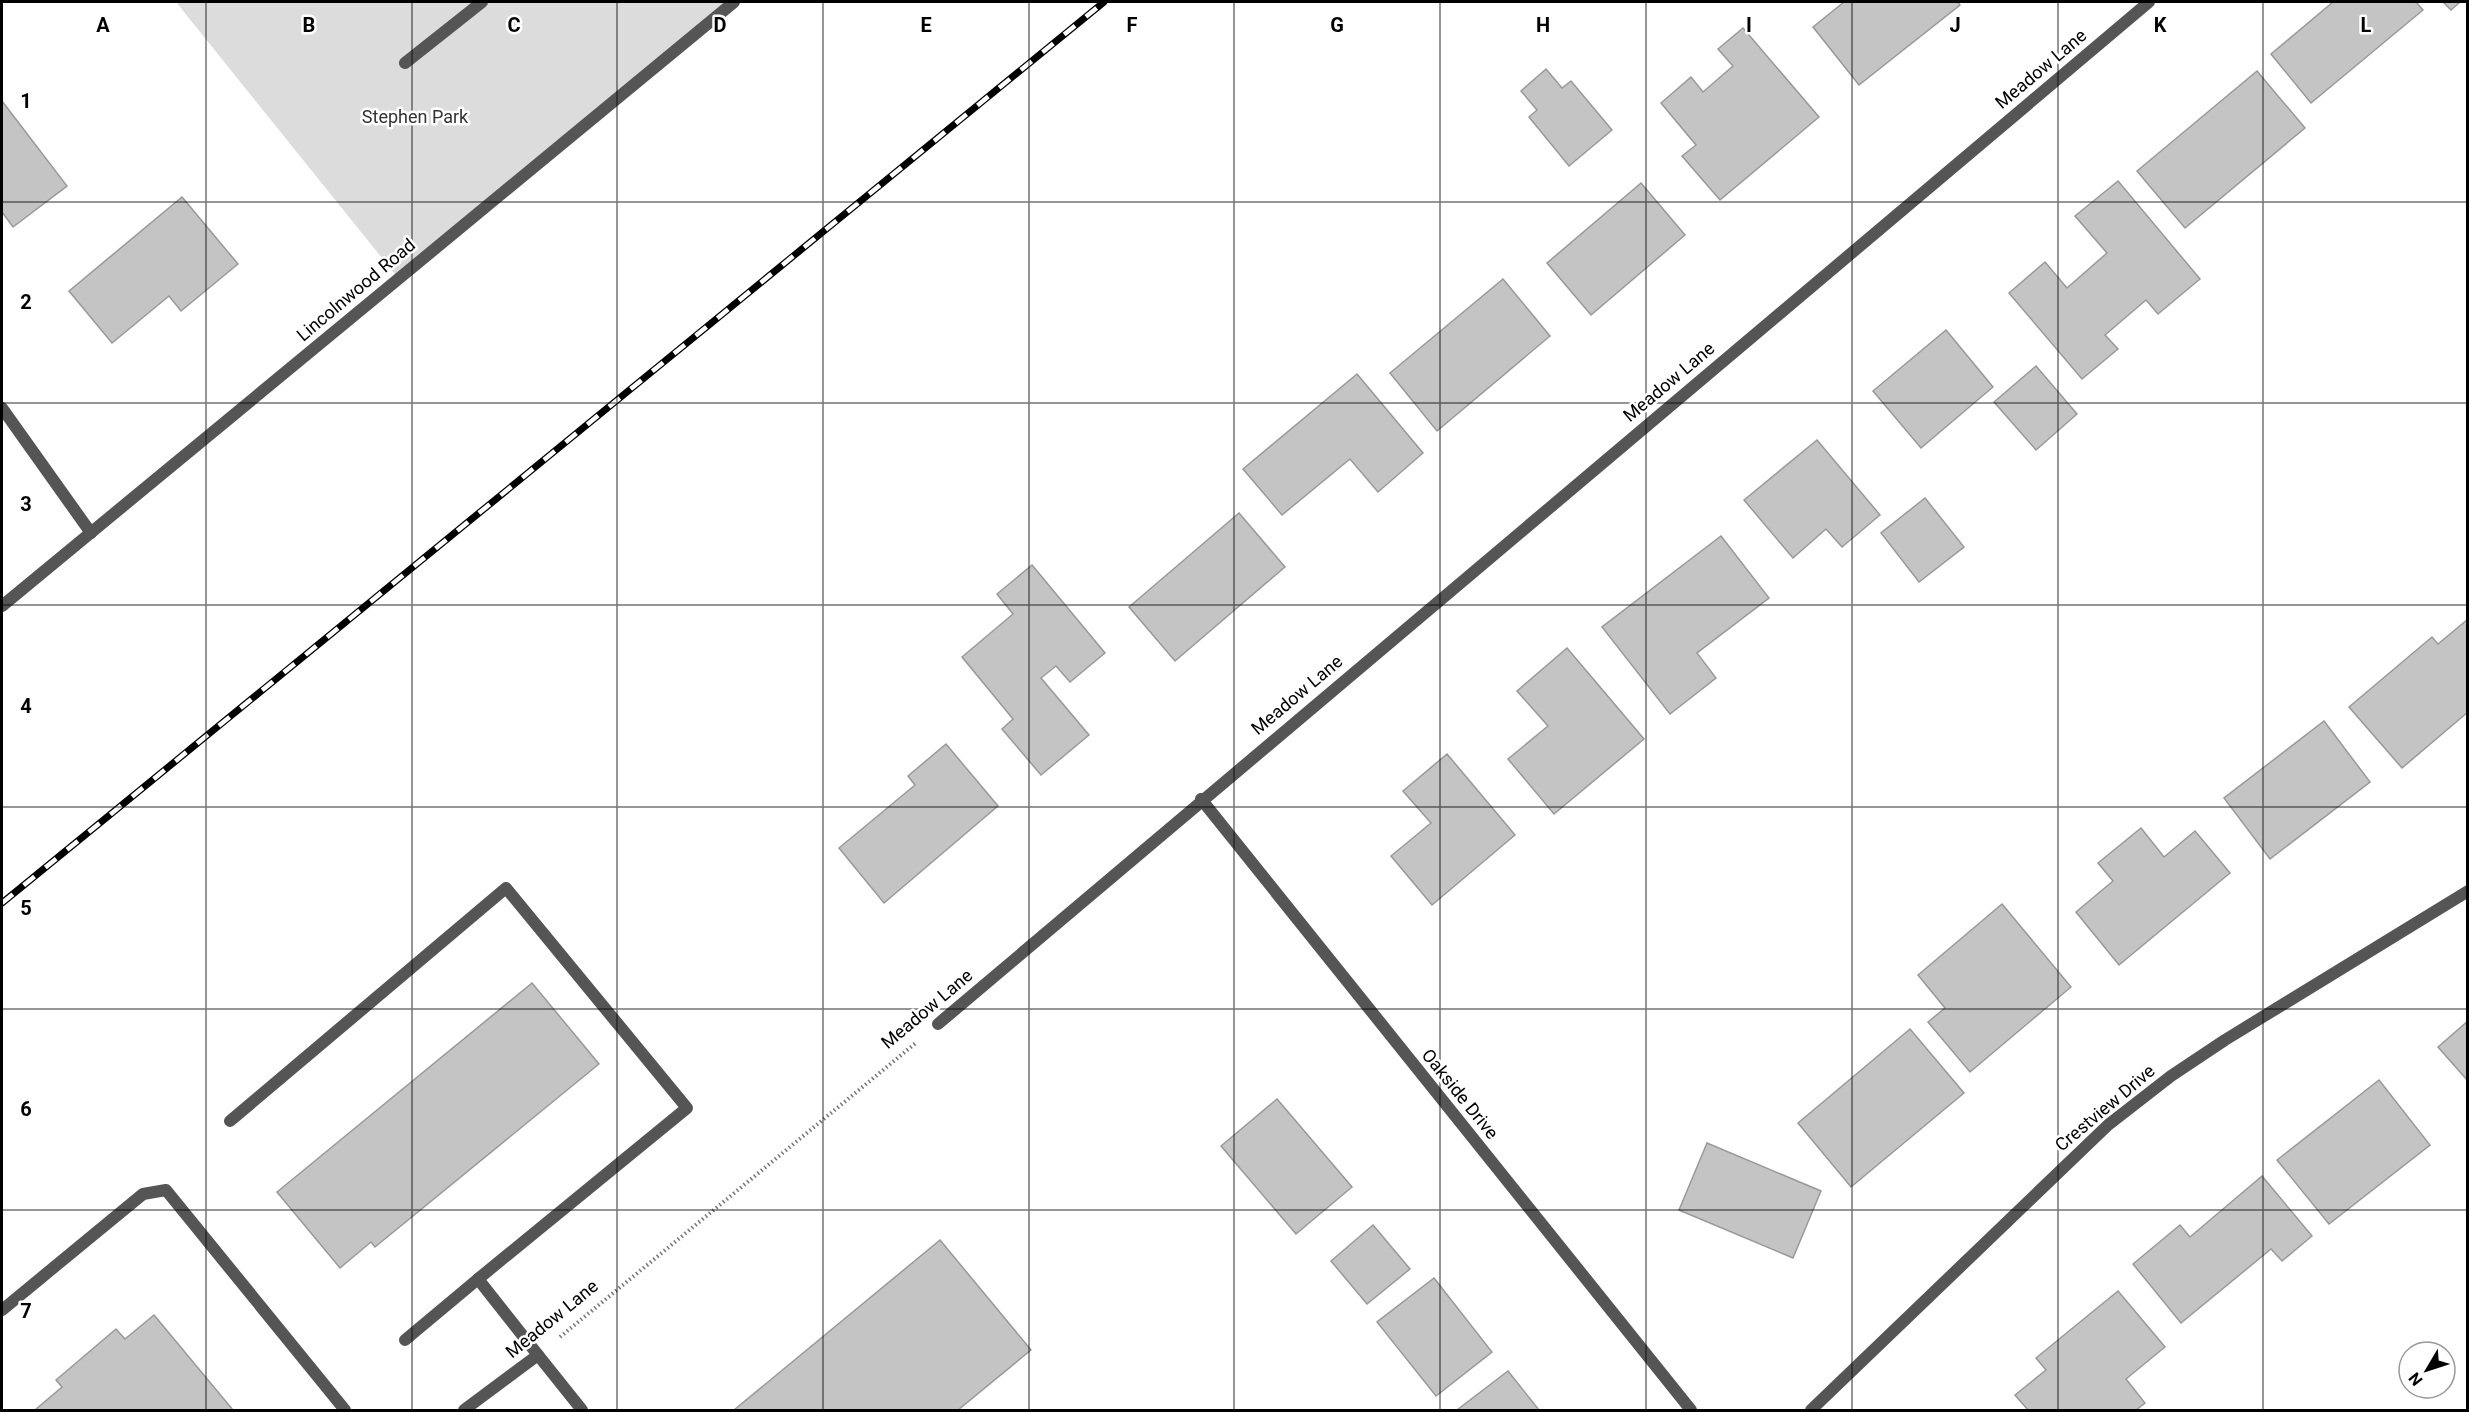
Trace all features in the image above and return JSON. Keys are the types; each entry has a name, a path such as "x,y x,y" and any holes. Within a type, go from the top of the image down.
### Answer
{"street":[{"path":"405,63 482,2"},
{"name":"Lincolnwood Road","path":"2,606 734,2"},
{"name":"Meadow Lane","path":"938,1024 2149,2"},
{"path":"2,408 91,533"},
{"name":"Oakside Drive","path":"1201,800 1691,1410"},
{"path":"230,1121 506,888 687,1108 405,1340"},
{"name":"Crestview Drive","path":"1811,1410 2108,1125 2172,1076 2225,1040 2468,891"},
{"path":"2,1310 143,1194 166,1190 345,1410"},
{"path":"478,1279 582,1410"},
{"name":"Meadow Lane","path":"464,1410 538,1355"}],"path":[{"name":"Meadow Lane","path":"538,1355 938,1024"}],"green space":[{"name":"Stephen Park","path":"176,2 734,2 398,278"}],"building":[{"path":"1844,2 1958,2 1960,5 1859,85 1813,27"},
{"path":"2333,2 2416,2 2423,10 2311,103 2271,54"},
{"path":"2443,2 2460,2 2451,10"},
{"path":"1743,28 1819,117 1720,200 1682,156 1696,145 1661,103 1691,77 1703,92 1733,66 1718,49"},
{"path":"1546,69 1562,88 1571,81 1612,130 1569,166 1529,117 1537,110 1521,91"},
{"path":"2257,71 2305,128 2185,228 2137,171"},
{"path":"2,101 67,186 13,227 2,212"},
{"path":"2118,181 2200,279 2158,314 2146,300 2105,335 2118,349 2082,379 2009,293 2045,262 2067,288 2107,253 2075,216"},
{"path":"1641,183 1685,235 1591,315 1547,263"},
{"path":"182,197 238,264 181,311 169,296 112,343 69,291"},
{"path":"1503,279 1550,336 1437,431 1390,373"},
{"path":"1946,330 1993,387 1921,448 1873,391"},
{"path":"2036,366 2077,414 2036,450 1994,402"},
{"path":"1357,374 1423,453 1378,492 1350,459 1282,515 1243,469"},
{"path":"1817,440 1880,515 1842,547 1826,529 1793,558 1744,500"},
{"path":"1925,498 1964,547 1919,582 1881,533"},
{"path":"1239,513 1285,567 1175,661 1129,607"},
{"path":"1721,536 1769,598 1697,653 1716,678 1670,714 1602,627"},
{"path":"1032,565 1105,653 1070,682 1056,666 1041,678 1089,735 1041,775 1002,729 1013,719 962,657 1013,614 997,594"},
{"path":"2468,619 2468,712 2402,768 2349,707 2432,637 2438,644"},
{"path":"1567,648 1644,739 1554,814 1508,759 1548,726 1517,691"},
{"path":"2324,721 2370,782 2270,859 2224,798"},
{"path":"946,744 998,806 884,903 839,848 915,785 908,776"},
{"path":"1447,754 1515,835 1432,905 1391,856 1431,823 1403,791"},
{"path":"2141,828 2164,857 2195,831 2230,873 2119,965 2076,912 2113,881 2098,863"},
{"path":"2002,904 2071,987 1970,1072 1928,1022 1945,1008 1918,975"},
{"path":"532,983 599,1064 375,1247 371,1242 340,1268 277,1192"},
{"path":"2468,1021 2468,1081 2438,1047"},
{"path":"1910,1029 1964,1093 1851,1187 1798,1123"},
{"path":"2379,1080 2430,1145 2329,1224 2277,1160"},
{"path":"1277,1099 1352,1187 1296,1234 1221,1146"},
{"path":"1707,1143 1821,1191 1793,1258 1679,1210"},
{"path":"2262,1176 2312,1236 2282,1261 2271,1249 2181,1323 2133,1264 2180,1225 2190,1237"},
{"path":"1373,1225 1410,1269 1367,1304 1331,1261"},
{"path":"940,1240 1031,1350 958,1410 734,1410"},
{"path":"1434,1278 1492,1352 1436,1396 1377,1322"},
{"path":"2118,1291 2165,1347 2126,1379 2145,1403 2136,1410 2028,1410 2015,1395 2046,1370 2036,1358"},
{"path":"154,1315 233,1410 35,1410 62,1387 56,1380 116,1329 125,1339"},
{"path":"1508,1371 1539,1410 1457,1410"}],"railway":[{"path":"2,903 1104,2"}]}
